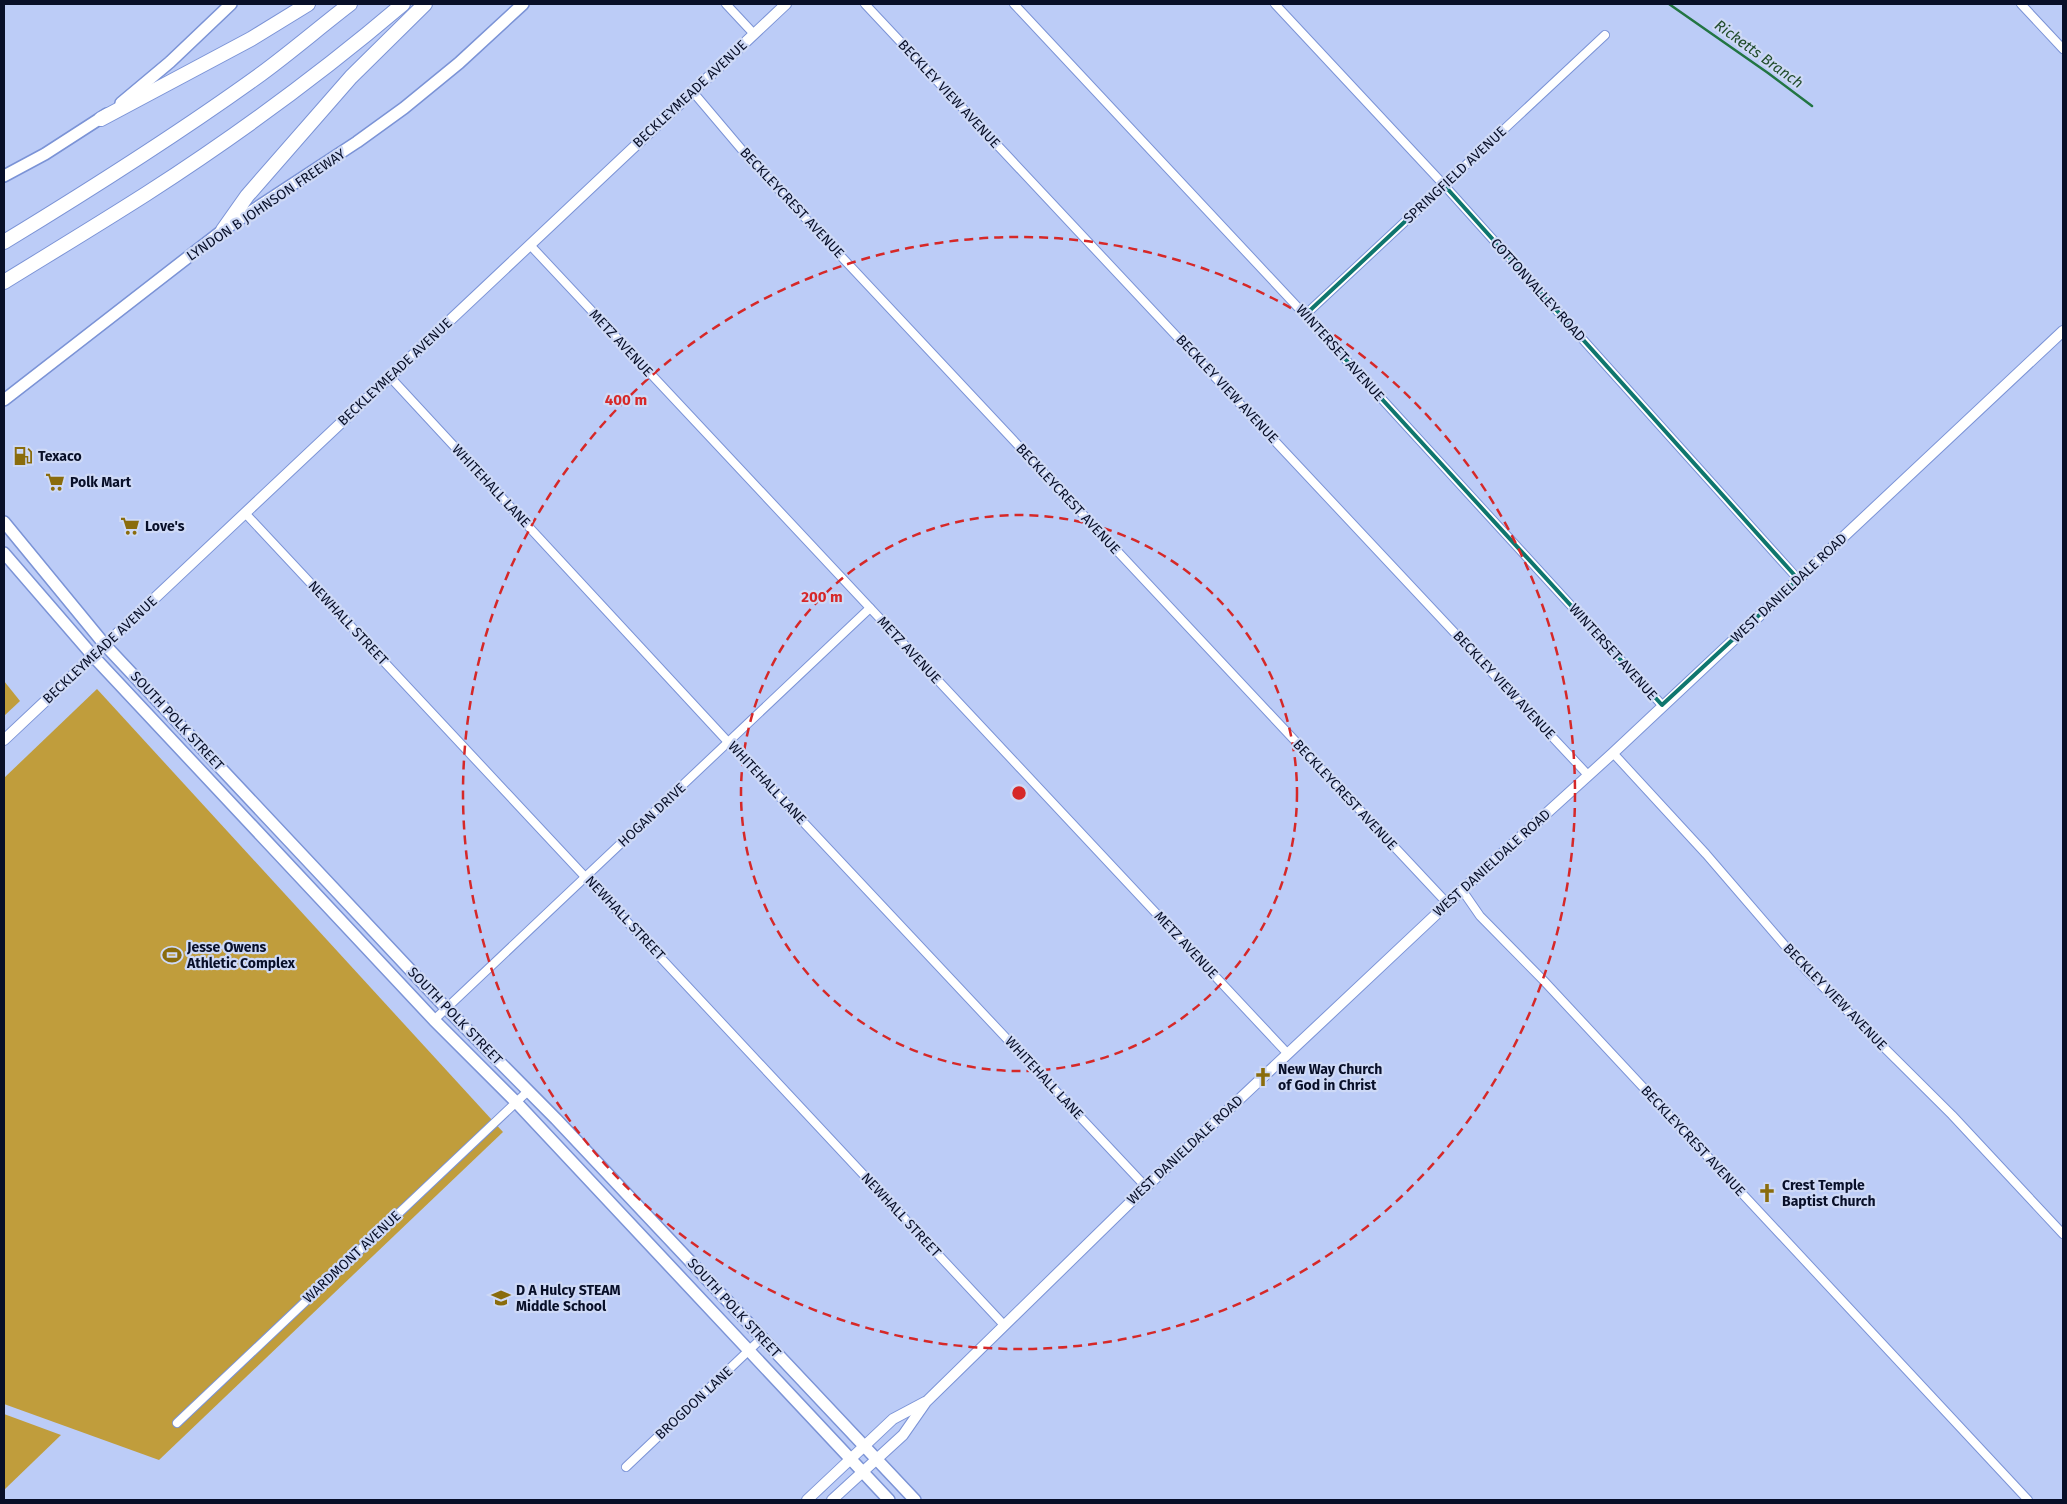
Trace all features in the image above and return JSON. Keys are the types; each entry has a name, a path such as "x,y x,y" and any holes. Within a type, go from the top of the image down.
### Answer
{"highway":[{"path":"101,119 251,39 308,4"},
{"path":"4,242 141,156 200,116 262,73 350,4"},
{"path":"4,282 147,194 228,139 332,61 403,4"},
{"path":"223,230 247,196 351,78 426,4"}],"main road":[{"path":"4,176 45,154 101,119 170,62 232,4"},
{"name":"LYNDON B JOHNSON FREEWAY","path":"4,400 223,230 357,142 404,108 459,63 523,4"},
{"name":"SOUTH POLK STREET","path":"4,522 105,645 446,1008 528,1090 915,1500"},
{"name":"SOUTH POLK STREET","path":"4,553 93,656 434,1020 516,1102 889,1500"},
{"path":"274,849 286,838"},
{"path":"580,1170 592,1158"},
{"path":"657,1252 669,1239"}],"street":[{"path":"726,4 754,34"},
{"name":"BECKLEYMEADE AVENUE","path":"4,740 786,4"},
{"name":"BECKLEY VIEW AVENUE","path":"865,4 1588,775"},
{"name":"WINTERSET AVENUE","path":"1014,4 1305,315 1662,705"},
{"name":"COTTONVALLEY ROAD","path":"1275,4 1444,185 1798,579"},
{"path":"2021,4 2063,49"},
{"name":"SPRINGFIELD AVENUE","path":"1305,315 1605,35"},
{"name":"BECKLEYCREST AVENUE","path":"693,92 748,157 1447,903"},
{"name":"METZ AVENUE","path":"530,245 1288,1054"},
{"name":"WEST DANIELDALE ROAD","path":"832,1500 903,1435 926,1402 1146,1187 1447,903 1613,753 2063,331"},
{"name":"WHITEHALL LANE","path":"390,376 729,743 1146,1187"},
{"name":"NEWHALL STREET","path":"245,513 1004,1325"},
{"name":"HOGAN DRIVE","path":"434,1020 870,608"},
{"name":"BECKLEY VIEW AVENUE","path":"1613,753 1706,854 1806,970 1952,1115 2063,1234"},
{"name":"BECKLEYCREST AVENUE","path":"1462,890 1480,916 1544,981 2028,1500"},
{"name":"WARDMONT AVENUE","path":"177,1423 528,1090"},
{"name":"BROGDON LANE","path":"626,1467 762,1338"},
{"name":"WEST DANIELDALE ROAD","path":"807,1500 893,1419 926,1402"}],"highlighted area":[{"path":"1444,185 1798,579 1662,705 1305,315"}],"shaded area":[{"path":"4,681 20,701 4,716"},
{"name":"Jesse Owens Athletic Complex","path":"97,689 503,1132 159,1460 4,1404 4,778"},
{"path":"4,1414 61,1435 4,1490"}],"waterway":[{"name":"Ricketts Branch","path":"1669,4 1812,106"}],"place":[{"name":"Texaco","path":"23,456"},
{"name":"Polk Mart","path":"55,482"},
{"name":"Love's","path":"130,526"},
{"name":"Jesse Owens Athletic Complex","path":"172,955"},
{"name":"New Way Church of God in Christ","path":"1263,1077"},
{"name":"Crest Temple Baptist Church","path":"1767,1193"},
{"name":"D A Hulcy STEAM Middle School","path":"501,1298"}]}
